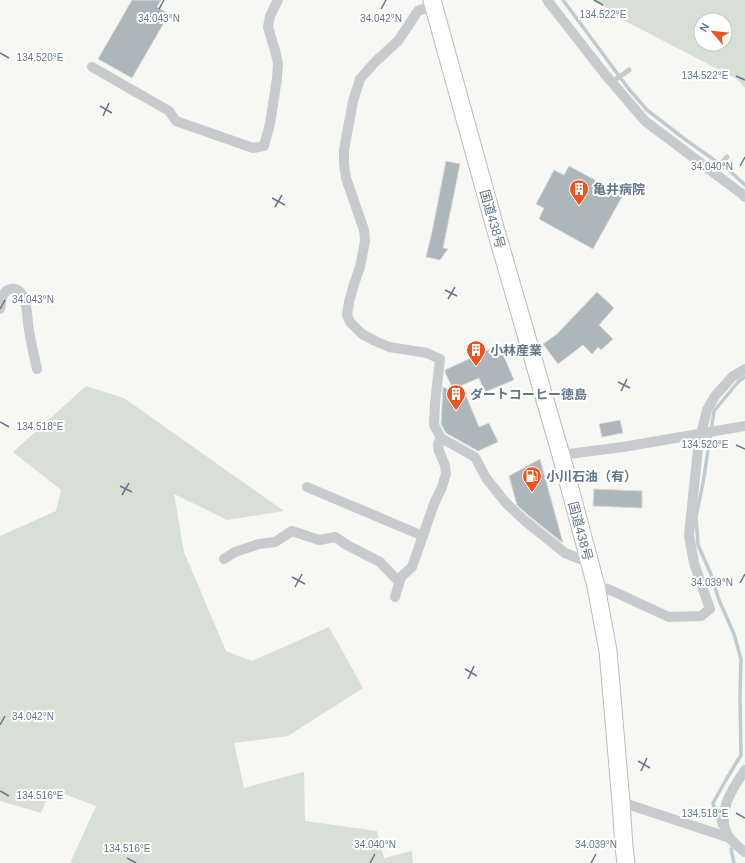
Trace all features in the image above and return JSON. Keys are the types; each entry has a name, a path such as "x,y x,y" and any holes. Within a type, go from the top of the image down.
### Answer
{"highway":[{"name":"国道438号","path":"433,3 496,231 561,455 596,586 608,651 626,863"}],"street":[{"path":"92,67 169,111 176,121 253,148 264,146 270,124 278,64 268,27 270,16 278,0"},
{"path":"548,0 612,82 645,121 745,197"},
{"path":"433,3 418,12 398,41 374,62 360,79 353,101 344,157 346,178 364,230 365,241 360,267 349,302 347,314 350,322 362,334 375,341 390,347 426,354 440,359 434,425 441,438 475,457 486,478 507,504 524,520 565,553 580,559 588,559"},
{"path":"0,309 1,298 9,289 15,289 21,293 25,300 29,331 37,369"},
{"path":"596,586 608,589 669,617 701,616 710,609 694,563 689,535 700,434 707,410 715,396 732,377 745,369"},
{"path":"561,455 623,448 745,426"},
{"path":"396,597 401,577 412,567 446,474 445,465 439,451 438,444 441,438"},
{"path":"307,487 423,536"},
{"path":"224,559 235,552 258,544 275,542 292,531 319,540 335,537 380,562 399,582"},
{"path":"745,770 728,799 724,812 724,827 730,838 745,852"},
{"path":"621,802 730,838"}],"lane":[{"path":"612,82 629,70"},
{"path":"714,172 727,157"}],"shaded area":[{"path":"595,0 745,0 745,88 737,79 625,21"},
{"path":"86,386 124,398 284,511 227,520 174,494 184,552 226,651 252,661 329,627 363,688 288,736 234,743 244,788 304,772 305,821 377,831 384,858 412,851 413,863 72,863 71,861 96,806 51,789 41,813 0,801 0,536 56,511 61,490 13,452"}],"building":[{"path":"132,0 161,0 157,7 169,14 132,78 98,59"},
{"path":"446,161 460,164 443,248 448,249 440,260 426,257"},
{"name":"亀井病院","path":"569,166 623,195 593,249 539,219 544,208 536,204 554,170 564,175"},
{"path":"597,292 614,308 599,325 613,339 601,350 598,347 592,354 583,345 558,364 543,344 557,334"},
{"name":"小林産業","path":"499,345 514,380 485,392 479,378 453,389 445,370"},
{"name":"ダートコーヒー徳島","path":"443,387 467,398 479,427 489,423 498,442 478,451 446,433 441,424"},
{"path":"620,420 623,433 602,437 599,424"},
{"name":"小川石油（有）","path":"540,459 563,543 517,505 509,476"},
{"path":"594,489 642,491 642,508 593,506"}],"waterway":[{"path":"563,0 628,88 647,110 731,172 745,185"},
{"path":"720,826 713,803 741,755 741,659 734,634 698,545 696,517 703,483 714,411 739,381 745,377"},
{"path":"731,849 734,863"}],"place":[{"name":"亀井病院","path":"579,206"},
{"name":"小林産業","path":"476,367"},
{"name":"ダートコーヒー徳島","path":"456,411"},
{"name":"小川石油（有）","path":"532,493"}]}
